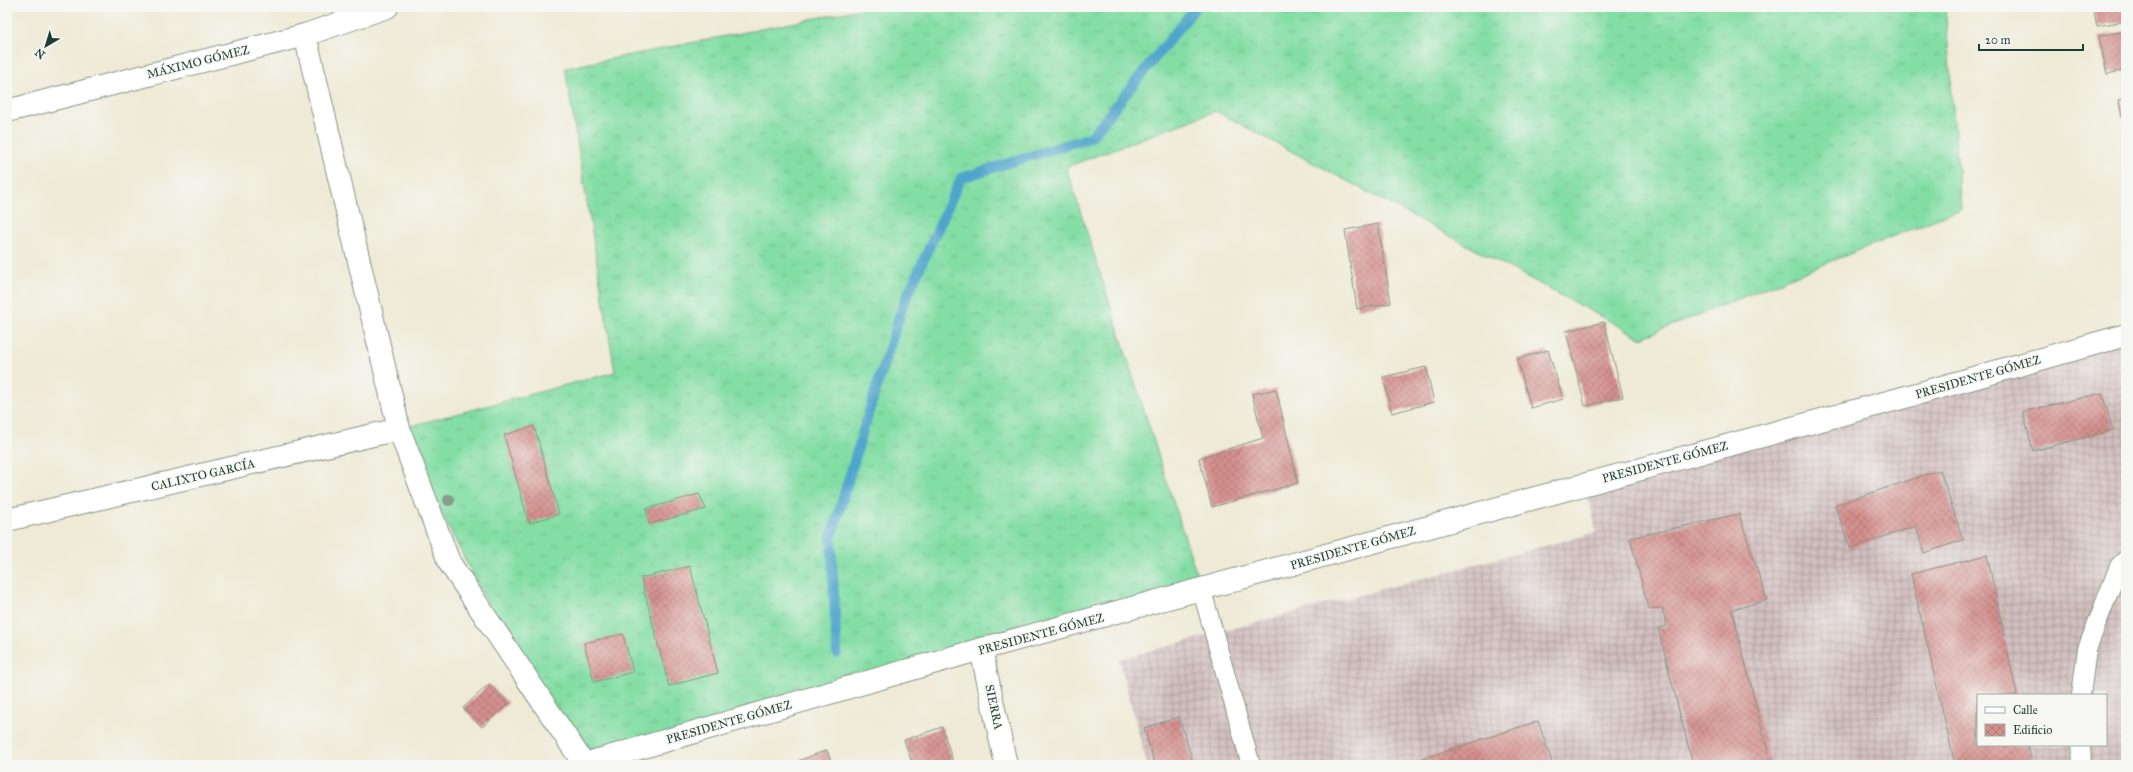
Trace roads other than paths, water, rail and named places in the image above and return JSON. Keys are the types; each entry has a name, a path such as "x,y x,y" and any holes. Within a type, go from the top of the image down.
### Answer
{"street":[{"name":"MÁXIMO GÓMEZ","path":"7,111 305,35 386,7"},
{"path":"305,35 399,429 449,562 583,765"},
{"name":"PRESIDENTE GÓMEZ","path":"583,765 982,649 1202,591 2126,335"},
{"name":"CALIXTO GARCÍA","path":"7,520 399,429"},
{"name":"SIERRA","path":"982,649 1006,765"}],"lane":[{"path":"2081,694 2087,650 2119,566 2126,559"},
{"path":"1202,591 1251,765"},
{"path":"2081,746 2082,765"}],"waterway":[{"path":"837,653 831,538 903,305 961,178 1091,137 1196,7"}]}
